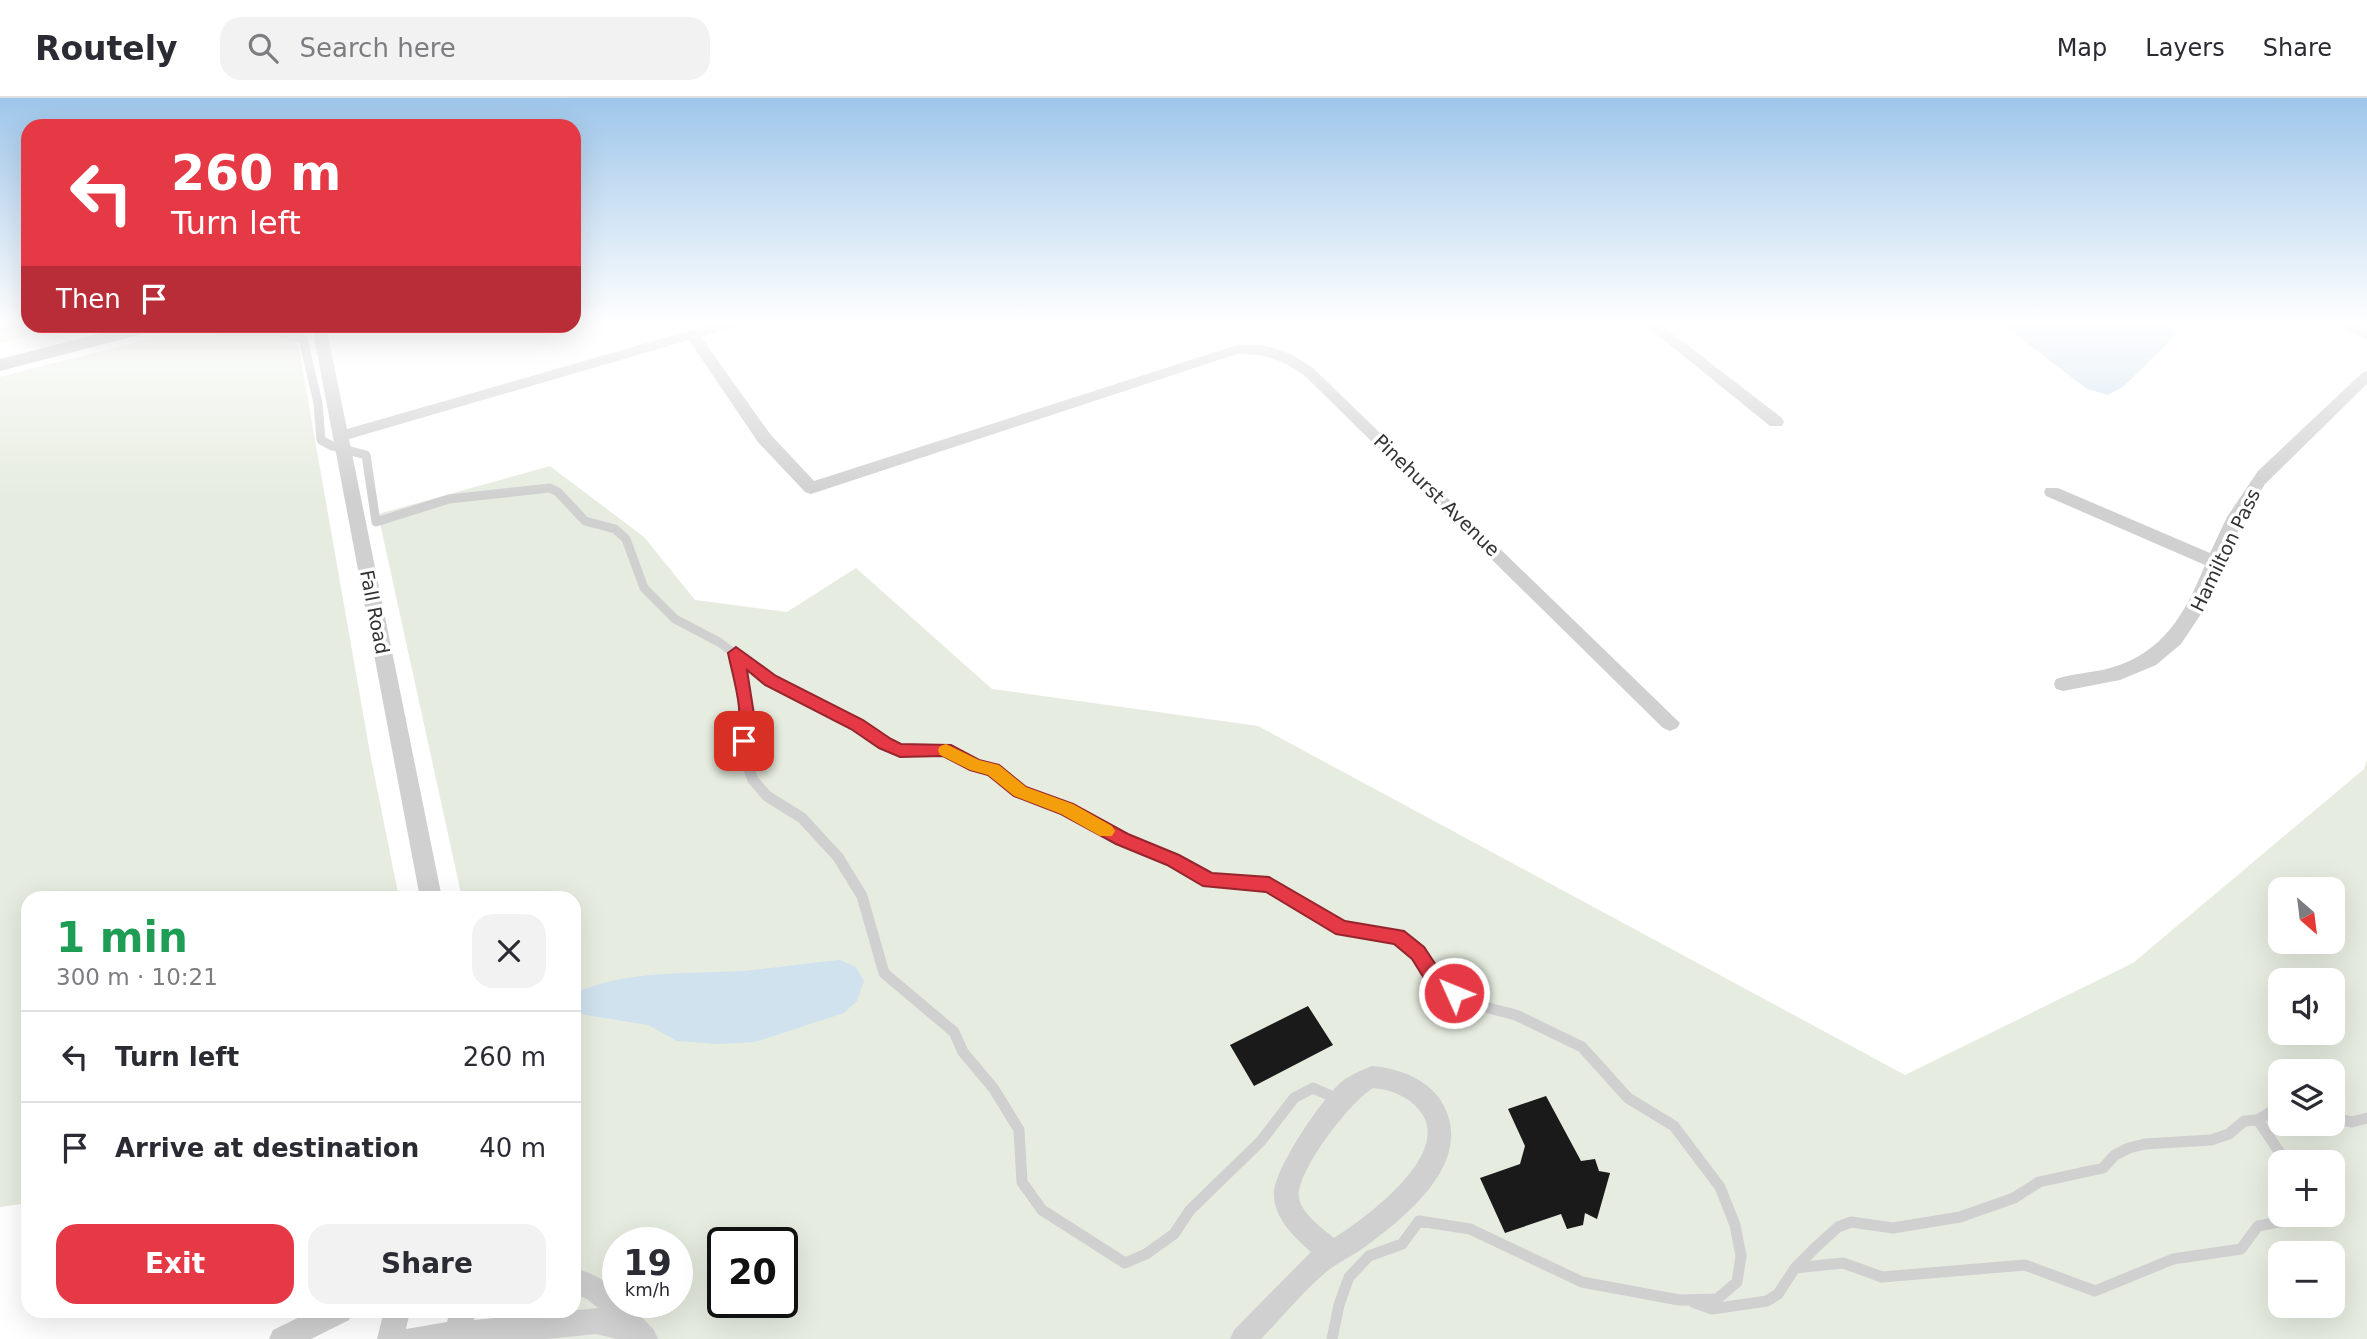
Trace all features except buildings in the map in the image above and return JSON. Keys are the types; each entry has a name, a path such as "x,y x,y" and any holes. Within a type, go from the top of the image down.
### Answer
{"street":[{"name":"Fall Road","path":"330,382 430,891"},
{"path":"342,442 537,382"},
{"path":"725,382 764,438 811,488"},
{"name":"Pinehurst Avenue","path":"811,488 1138,382"},
{"name":"Pinehurst Avenue","path":"1318,382 1670,723"},
{"path":"1725,382 1776,422"},
{"name":"Hamilton Pass","path":"2063,684 2101,680 2140,667 2158,655 2186,627 2214,562 2260,478 2361,382"},
{"path":"2052,492 2214,562"},
{"path":"1243,1339 1316,1264 1364,1234 1403,1196 1438,1153 1441,1137 1438,1120 1432,1108 1424,1098 1400,1082 1372,1077 1360,1082 1340,1100 1288,1178 1285,1194 1298,1222 1332,1253"},
{"path":"581,1282 587,1283 612,1303 638,1334"},
{"path":"282,1339 326,1318"},
{"path":"390,1339 395,1318"},
{"path":"414,1339 461,1322 596,1321 638,1334"}],"lane":[{"path":"313,382 322,421 321,440 331,448 342,442 366,455 376,522 458,498 540,487 558,492 585,521 615,529 626,539 644,589 675,619 736,653 771,681 857,724 885,744 900,750 945,750 975,766 993,769 1020,792 1067,809 1122,839 1173,860 1209,881 1269,884 1342,928 1398,937 1418,953 1433,977 1454,993 1485,1007 1541,1025 1582,1047 1628,1098 1674,1126 1720,1187 1735,1225 1741,1256 1737,1282 1717,1299 1686,1299 1582,1282 1470,1229 1419,1221 1402,1244 1382,1248 1361,1260 1347,1280 1332,1339"},
{"path":"736,653 747,706 748,727 744,741 744,762 753,780 767,796 802,818 838,857 862,897 884,973 954,1032 963,1052 994,1089 1019,1130 1022,1182 1042,1210 1125,1263 1146,1254 1174,1234 1190,1210 1261,1141 1294,1098 1312,1088 1340,1100"},
{"path":"1686,1299 1712,1309 1767,1301 1778,1294 1795,1268 1838,1227 1851,1222 1893,1228 1960,1217 2014,1198 2039,1182 2103,1168 2110,1158 2127,1147 2215,1139 2230,1134 2244,1121 2258,1120 2268,1114"},
{"path":"2345,1121 2352,1122 2367,1118"},
{"path":"2258,1120 2278,1150"},
{"path":"1795,1268 1843,1264 1882,1277 2025,1265 2095,1291 2173,1259 2241,1249 2258,1226 2268,1224"}],"shaded area":[{"path":"0,382 305,382 370,753 398,891 21,891 21,1204 0,1207"},
{"path":"550,466 644,537 695,600 787,612 856,568 992,689 1258,726 1905,1075 2133,963 2364,769 2367,760 2367,1339 507,1339 511,1318 581,1318 581,891 460,891 378,514"}],"water":[{"path":"2078,382 2128,382 2108,395 2087,389"},
{"path":"840,960 856,967 864,981 857,1001 844,1013 755,1042 718,1044 677,1041 648,1025 581,1014 581,991 597,985 638,976 743,971"}],"slow traffic":[{"path":"946,750 975,766 993,769 1020,792 1067,809 1106,831"}],"route":[{"path":"744,741 748,727 747,706 736,653 771,681 857,724 885,744 900,750 945,750 975,766 993,769 1020,792 1067,809 1122,839 1173,860 1209,881 1269,884 1318,916 1342,928 1398,937 1418,953 1433,977 1454,993"}]}
